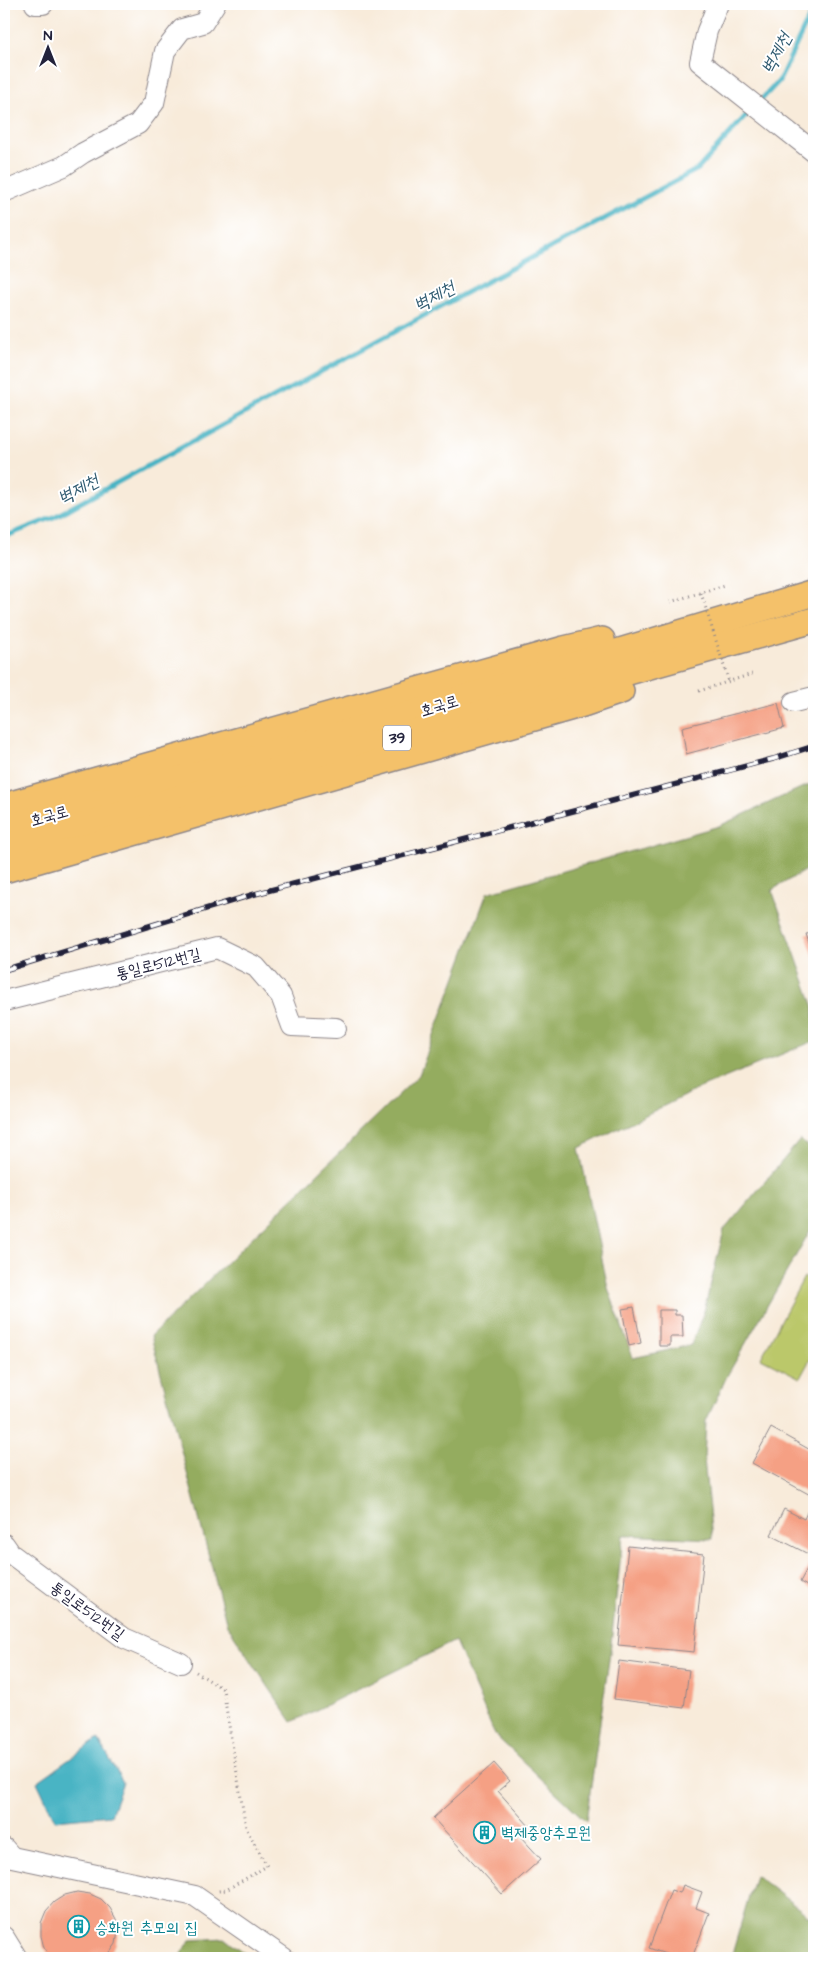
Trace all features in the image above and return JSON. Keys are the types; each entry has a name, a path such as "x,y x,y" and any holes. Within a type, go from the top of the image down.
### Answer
{"main road":[{"name":"호국로","path":"4,828 376,724 814,593"},
{"path":"4,806 564,649 788,600"},
{"name":"호국로","path":"4,847 814,620"},
{"path":"4,870 583,704 762,641 790,628"}],"street":[{"path":"35,4 43,4"},
{"path":"4,192 64,166 83,153 138,124 154,103 165,51 182,30 203,23 215,4"},
{"path":"718,4 707,31 700,62 811,149"},
{"path":"794,702 814,697"},
{"name":"통일로512번길","path":"4,1001 217,948 256,967 281,996 292,1026 336,1028"},
{"name":"통일로512번길","path":"4,1544 11,1554 124,1638 181,1662"},
{"path":"4,1848 12,1857 195,1896 282,1956"},
{"path":"4,1938 17,1958"}],"path":[{"path":"670,602 725,585"},
{"path":"701,592 729,682"},
{"path":"699,691 752,674"},
{"path":"181,1662 223,1689 246,1828 267,1866 226,1890 195,1896"}],"green space":[{"path":"814,784 814,865 772,890 814,1007 814,1041 700,1088 579,1148 608,1288 633,1358 691,1345 704,1311 724,1230 800,1140 814,1151 814,1224 727,1376 706,1421 704,1459 712,1539 623,1535 610,1653 586,1821 495,1735 455,1641 292,1722 227,1625 151,1336 419,1075 487,893 719,826 803,787"},
{"path":"804,1277 814,1283 814,1352 800,1378 761,1358"},
{"path":"755,1875 814,1920 814,1958 731,1958"},
{"path":"225,1938 252,1958 178,1958 191,1940"}],"water":[{"path":"98,1739 123,1782 111,1815 55,1820 37,1782"}],"building":[{"path":"778,703 784,728 686,754 682,727"},
{"path":"814,933 814,958 806,934"},
{"path":"634,1307 641,1343 629,1346 622,1309"},
{"path":"659,1310 675,1310 675,1315 682,1315 683,1337 670,1337 670,1346 659,1346"},
{"path":"771,1428 814,1452 814,1497 752,1463"},
{"path":"784,1509 804,1519 808,1510 814,1514 814,1557 771,1535"},
{"path":"628,1546 704,1554 694,1652 618,1645"},
{"path":"809,1565 814,1569 814,1590 800,1582"},
{"path":"619,1661 689,1670 684,1708 614,1699"},
{"name":"벽제중앙추모원","path":"494,1763 510,1781 498,1791 530,1827 520,1836 541,1859 502,1894 433,1818"},
{"path":"683,1885 702,1892 696,1908 709,1913 692,1958 676,1958 649,1948 671,1890 680,1893"},
{"name":"승화원 추모의 집","path":"77,1892 90,1894 101,1899 110,1908 116,1919 118,1931 116,1944 106,1958 51,1958 44,1948 41,1936 41,1923 46,1911 54,1902 65,1895"}],"waterway":[{"name":"벽제천","path":"758,103 779,81 814,7"},
{"name":"벽제천","path":"4,537 54,517 698,169 752,109"}],"railway":[{"path":"4,970 255,894 773,759 814,746"}],"place":[{"name":"벽제중앙추모원","path":"485,1832"},
{"name":"승화원 추모의 집","path":"79,1927"}]}
